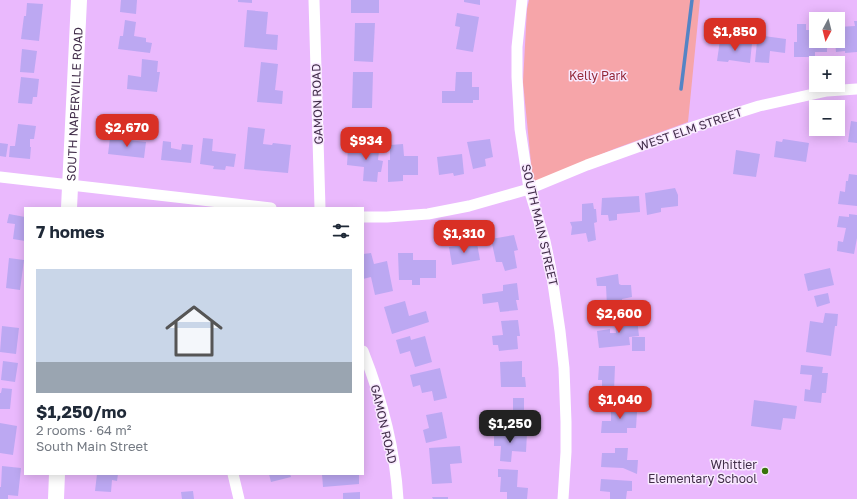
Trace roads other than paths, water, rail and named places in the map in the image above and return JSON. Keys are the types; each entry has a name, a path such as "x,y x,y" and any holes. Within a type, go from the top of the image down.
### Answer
{"main road":[{"name":"SOUTH NAPERVILLE ROAD","path":"69,207 79,0"},
{"path":"56,499 57,475"}],"street":[{"name":"GAMON ROAD","path":"314,0 320,207"},
{"name":"SOUTH MAIN STREET","path":"522,0 517,47 516,76 520,129 529,189 545,241 555,292 560,331 564,368 566,422 563,499"},
{"name":"WEST ELM STREET","path":"364,216 407,216 468,206 529,189 689,128 752,108 827,91 857,89"},
{"path":"0,177 262,207"},
{"name":"GAMON ROAD","path":"364,354 382,404 389,433 398,499"},
{"path":"233,475 239,499"}],"waterway":[{"path":"681,89 692,0"}],"place":[{"name":"Whittier Elementary School","path":"765,471"}],"park label":[{"name":"Kelly Park","path":"598,75"}]}
